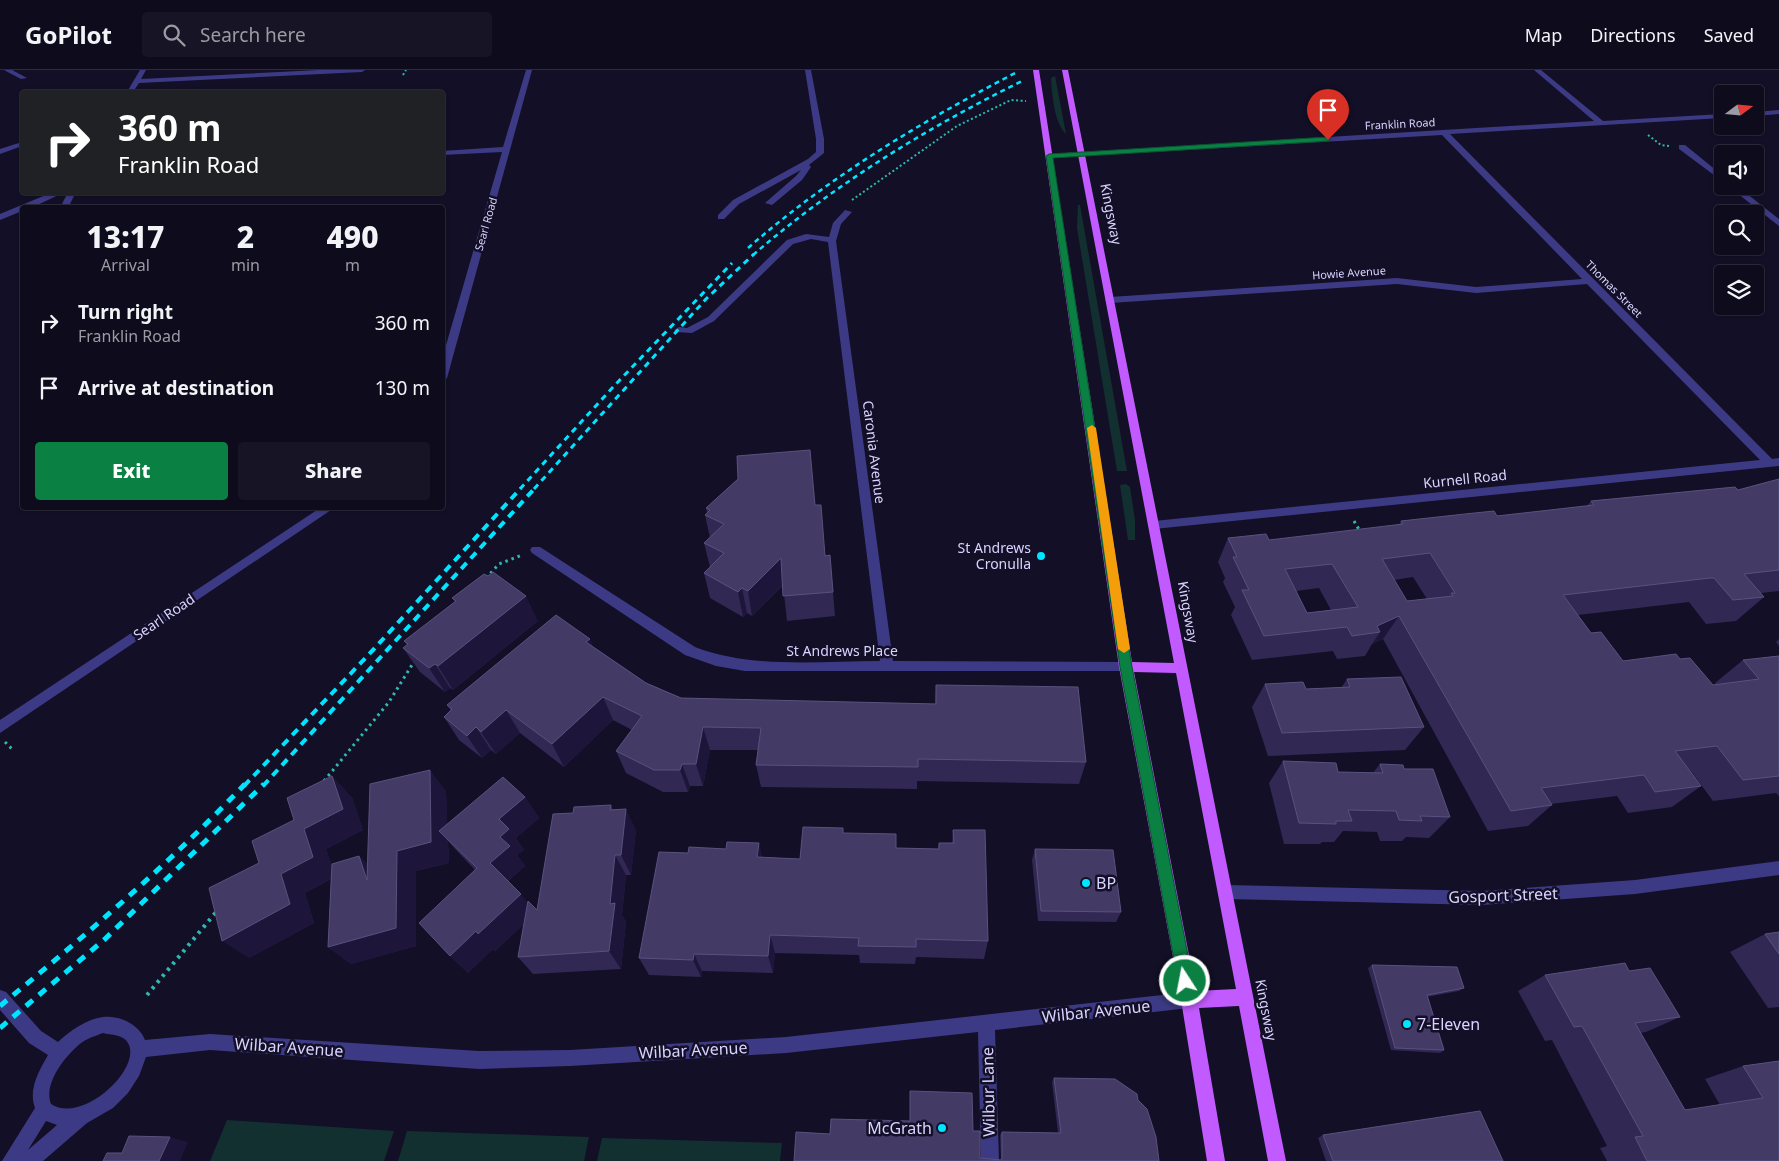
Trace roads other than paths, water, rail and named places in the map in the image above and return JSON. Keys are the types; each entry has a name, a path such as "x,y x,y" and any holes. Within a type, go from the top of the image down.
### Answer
{"main road":[{"path":"1036,70 1126,667 1189,1000 1216,1161"},
{"name":"Kingsway","path":"1065,70 1277,1161"},
{"name":"St Andrews Place","path":"1126,667 1180,668"},
{"name":"Wilbar Avenue","path":"1189,1000 1246,997"}],"street":[{"path":"6,70 23,78"},
{"path":"131,90 142,70"},
{"path":"137,80 362,70"},
{"name":"Searl Road","path":"445,367 529,70"},
{"path":"769,203 799,178 820,153 820,139 808,70"},
{"path":"1537,70 1601,123"},
{"path":"1764,113 1779,112"},
{"name":"Franklin Road","path":"1049,156 1714,116"},
{"name":"Thomas Street","path":"1443,132 1590,281 1774,462"},
{"path":"0,152 20,145"},
{"path":"1682,147 1714,173"},
{"path":"445,153 507,149"},
{"path":"721,217 736,202 811,162"},
{"path":"30,205 54,195"},
{"path":"1743,195 1779,223"},
{"path":"0,216 20,209"},
{"path":"679,330 689,331 712,319 790,242 797,238 813,235 832,241 837,223 848,212"},
{"name":"Caronia Avenue","path":"832,241 887,666"},
{"name":"Howie Avenue","path":"1110,300 1397,281 1476,290 1590,281"},
{"name":"Kurnell Road","path":"1154,525 1774,462"},
{"name":"Searl Road","path":"0,727 325,510"},
{"name":"St Andrews Place","path":"536,550 690,651 716,661 745,666 1126,667"},
{"name":"Gosport Street","path":"1226,892 1482,898 1635,888 1779,868"},
{"path":"0,998 35,1037 59,1052"},
{"name":"Wilbar Avenue","path":"138,1049 210,1042 480,1060 570,1058 786,1045 1189,1000"},
{"name":"Wilbur Lane","path":"986,1023 990,1161"},
{"path":"29,1161 80,1118 102,1107 121,1090 134,1069 138,1049 136,1037 128,1029 117,1025 103,1025 88,1030 73,1039 59,1052 48,1067 41,1082 40,1097 44,1109 58,1119 80,1118"},
{"path":"11,1161 44,1109"}],"railway":[{"path":"748,248 811,197 877,152 946,110 1017,72"},
{"path":"753,255 816,205 882,159 951,118 1022,81"},
{"path":"534,489 706,299 754,254"},
{"path":"520,489 614,386 732,263"},
{"path":"244,786 373,650 521,488"},
{"path":"263,786 535,488"},
{"path":"0,1006 126,899 187,843 245,784"},
{"path":"0,1028 105,939 264,784"}],"place":[{"name":"St Andrews Cronulla","path":"1041,556"},
{"name":"BP","path":"1086,883"},
{"name":"7-Eleven","path":"1407,1024"},
{"name":"McGrath","path":"942,1128"}]}
